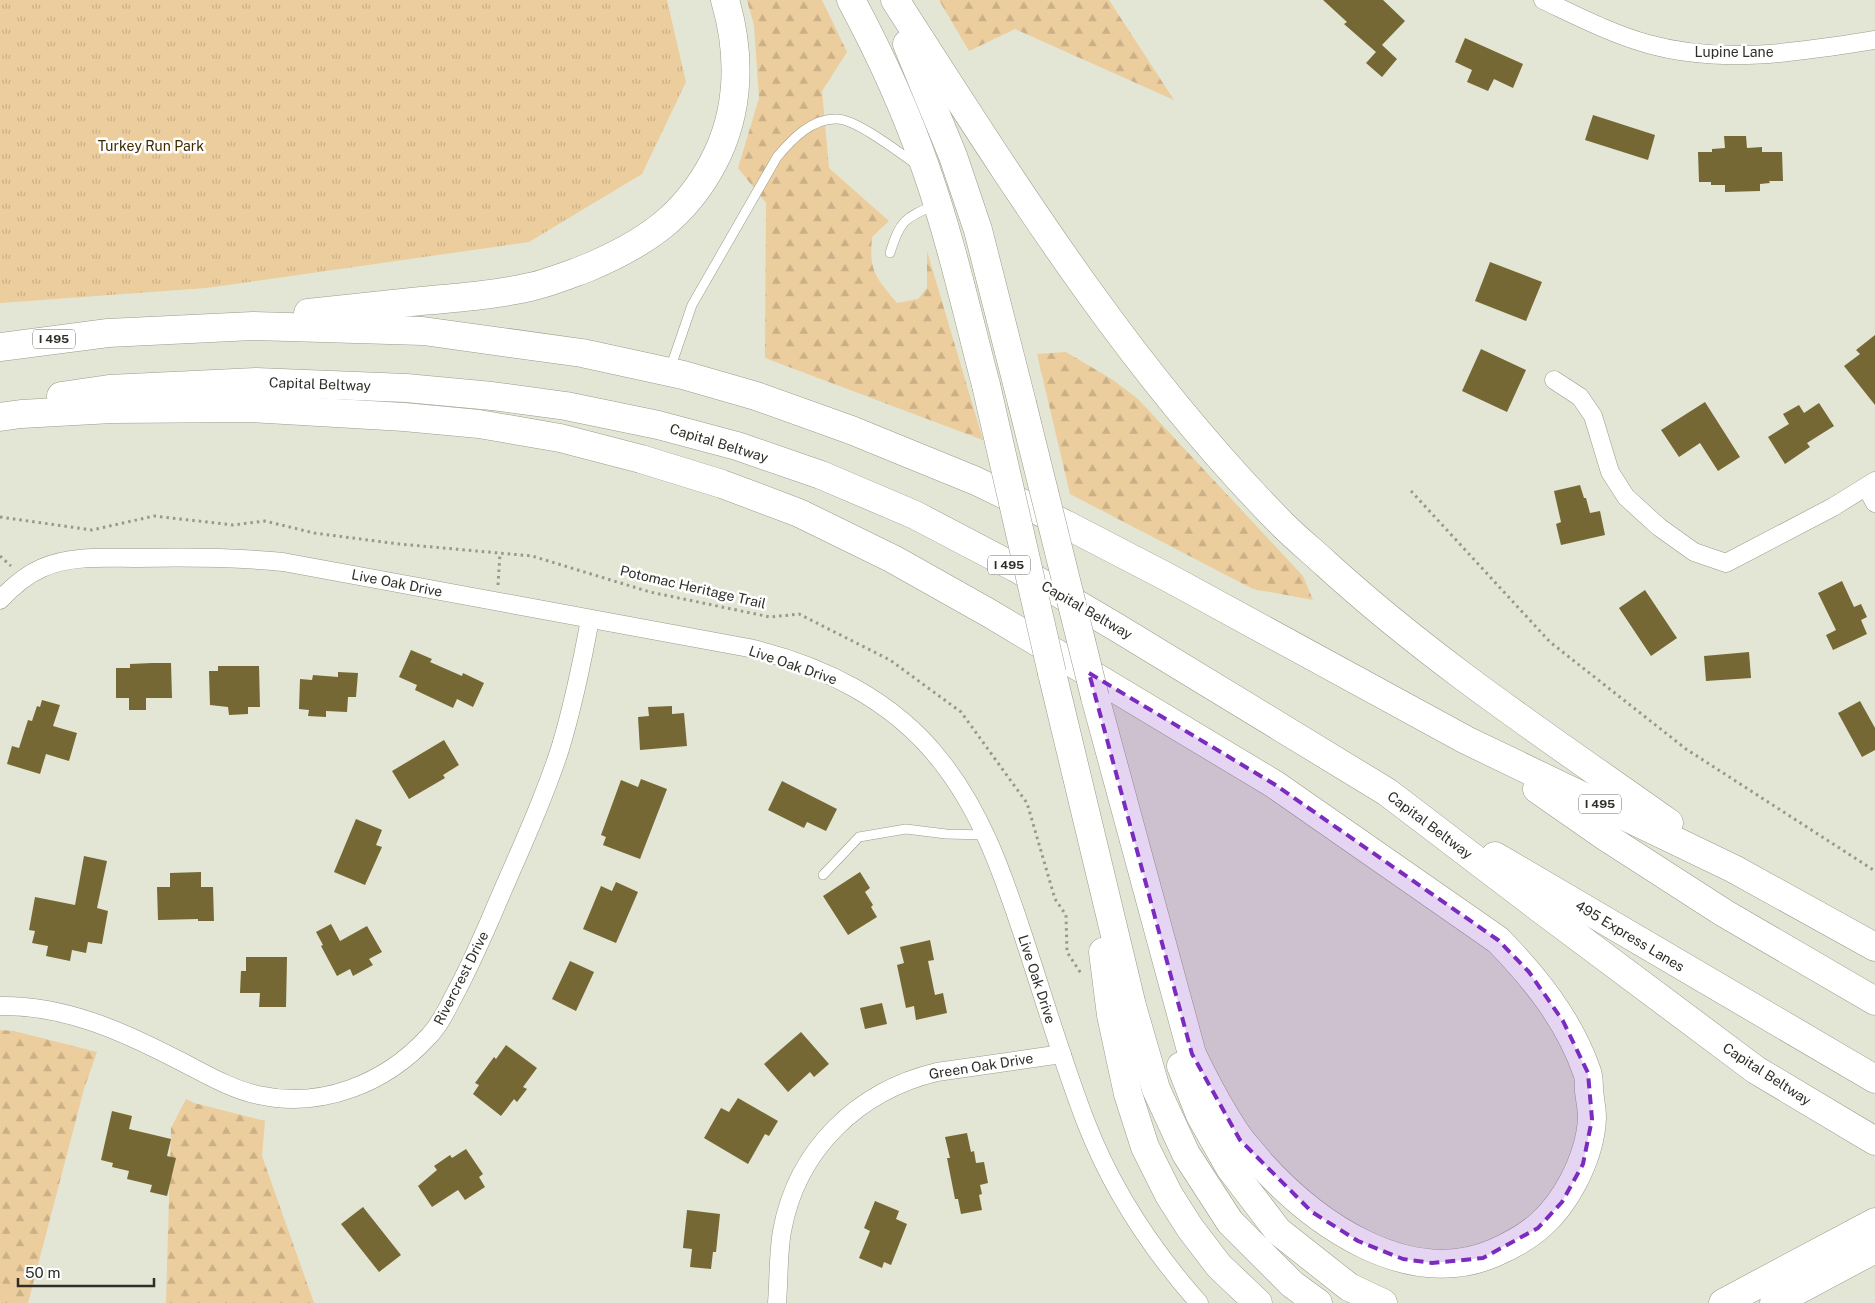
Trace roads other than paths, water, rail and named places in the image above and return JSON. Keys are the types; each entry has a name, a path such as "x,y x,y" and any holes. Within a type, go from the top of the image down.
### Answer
{"highway":[{"path":"108,333 448,298 531,287 566,276 614,256 645,240 670,220 690,200 721,148 733,112 736,81 735,51 725,0"},
{"path":"851,0 899,99 927,172 949,242 986,385 1132,1006 1156,1089 1186,1154 1230,1222 1292,1284 1318,1303"},
{"path":"0,417 20,414 112,409 250,408 404,417 479,424 560,438 641,459 722,484 799,513 892,559 989,613 1274,784 1498,940 1529,972 1563,1020 1588,1073 1592,1119 1583,1164 1562,1202 1538,1228 1511,1246 1482,1258 1432,1263 1403,1259 1358,1241 1312,1212 1278,1182 1240,1140 1213,1096 1192,1054 1095,697 1022,404 978,230 953,156 925,84 886,0"},
{"path":"895,0 1080,281 1133,352 1205,440 1284,526 1368,602 1431,653 1734,869"},
{"name":"I 495","path":"0,347 108,333 253,326 423,331 582,353 669,372 756,396 851,430 976,481 1065,524 1169,578 1466,740 1734,869 1875,948"},
{"name":"Capital Beltway","path":"0,405 109,389 256,382 406,388 566,406 658,424 737,446 821,475 915,515 1008,564 1116,627 1387,792 1538,908 1756,1070 1875,1141"},
{"path":"1052,672 1097,906 1111,1015 1128,1094 1136,1120 1145,1147 1169,1195 1190,1228 1219,1266 1258,1303"},
{"path":"1095,697 1153,958 1177,1056 1200,1115 1230,1168 1278,1231 1349,1286 1383,1303"},
{"path":"1466,740 1606,837 1724,913 1875,1001"},
{"name":"495 Express Lanes","path":"1387,792 1875,1079"},
{"path":"1774,1303 1803,1274 1875,1222"},
{"path":"1723,1303 1875,1249"}],"street":[{"name":"Lupine Lane","path":"1543,0 1621,35 1648,44 1684,52 1747,56 1875,40"},
{"path":"1554,380 1580,397 1593,416 1610,472 1626,497 1659,527 1694,552 1726,563 1833,507 1870,484 1875,503"},
{"name":"Live Oak Drive","path":"0,600 25,577 61,562 91,558 246,558 282,562 769,653 816,669 858,690 893,713 915,733 940,759 960,787 986,836 1012,903 1062,1054 1104,1165 1117,1190 1150,1242 1199,1303"},
{"name":"Rivercrest Drive","path":"0,1006 30,1006 106,1025 230,1086 257,1095 276,1098 305,1099 335,1094 370,1082 401,1064 429,1037 448,1008 474,956 543,796 560,750 576,693 590,619"},
{"name":"Green Oak Drive","path":"777,1303 782,1232 796,1187 806,1167 825,1139 846,1118 861,1105 890,1088 922,1075 1062,1054"}],"lane":[{"path":"669,372 692,305 777,157 802,132 825,120 839,118 870,134 927,172"},
{"path":"890,253 902,222 915,213 938,204"},
{"path":"823,875 859,837 906,829 986,836"}],"park label":[{"name":"Turkey Run Park","path":"151,146"}]}
